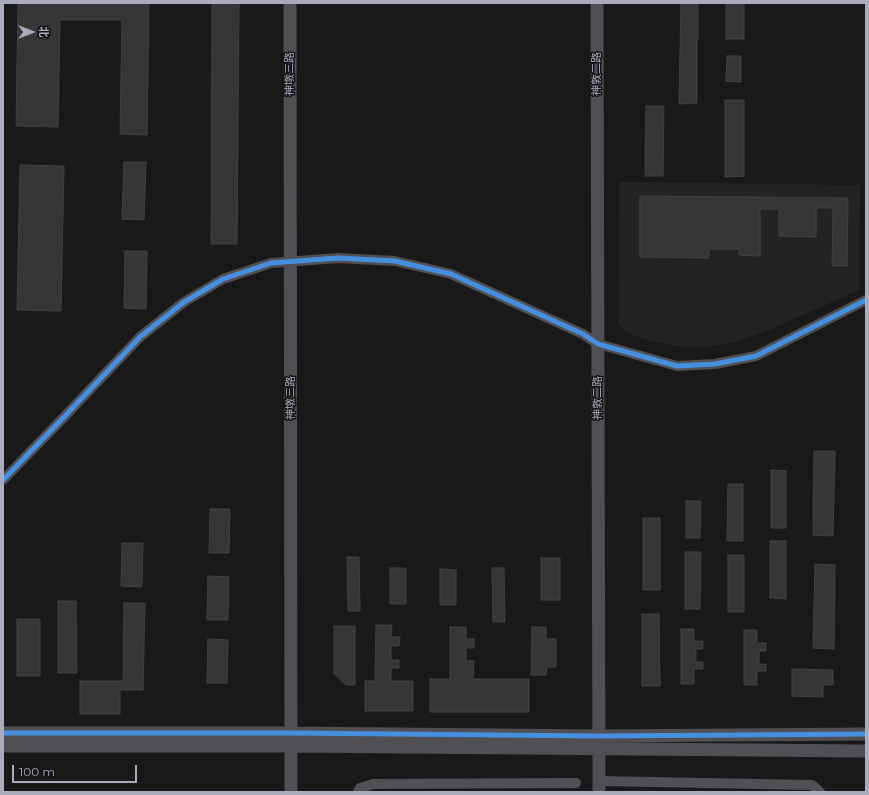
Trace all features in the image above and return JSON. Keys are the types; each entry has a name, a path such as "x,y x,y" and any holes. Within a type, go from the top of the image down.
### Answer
{"street":[{"name":"神墩三路","path":"290,3 291,792"},
{"name":"神敦二路","path":"597,3 599,787"},
{"path":"3,480 140,337 184,302 223,279 271,263 338,258 395,261 451,274 583,334 598,344 677,366 714,364 756,356 866,300"},
{"path":"3,733 291,740 600,742 866,751"},
{"path":"600,742 866,734"},
{"path":"3,746 291,740"},
{"path":"358,792 360,788 373,784 576,783"},
{"path":"599,787 812,785 820,792"}],"shaded area":[{"path":"619,182 860,185 859,290 772,329 732,343 702,347 676,346 648,340 627,333 618,324"}],"building":[{"path":"18,3 149,3 147,135 120,134 122,20 60,20 58,127 16,126"},
{"path":"212,3 239,3 237,244 211,244"},
{"path":"681,3 698,3 697,103 679,104"},
{"path":"726,3 744,3 744,39 726,39"},
{"path":"727,56 741,56 741,82 726,81"},
{"path":"725,100 744,100 744,176 725,177"},
{"path":"646,106 664,106 663,176 645,176"},
{"path":"124,162 146,162 144,220 122,219"},
{"path":"20,165 64,166 61,311 17,310"},
{"path":"640,196 848,198 847,266 832,266 833,208 816,208 816,237 779,236 779,209 760,209 760,256 739,255 739,249 709,249 709,258 640,257"},
{"path":"125,251 147,251 146,309 124,308"},
{"path":"814,451 835,451 833,536 813,535"},
{"path":"771,470 786,471 786,528 771,528"},
{"path":"728,484 743,484 743,541 727,541"},
{"path":"686,501 701,501 700,538 686,538"},
{"path":"210,509 230,509 229,553 209,553"},
{"path":"643,518 660,518 660,590 643,590"},
{"path":"770,541 786,541 786,599 770,598"},
{"path":"122,543 143,543 142,587 121,586"},
{"path":"685,552 701,552 700,609 685,609"},
{"path":"728,555 744,555 744,612 728,612"},
{"path":"347,557 359,557 360,611 348,611"},
{"path":"541,558 560,558 560,600 541,600"},
{"path":"815,564 835,565 834,649 813,648"},
{"path":"390,568 406,568 406,604 390,604"},
{"path":"492,568 504,568 505,622 493,622"},
{"path":"440,569 456,570 456,605 440,605"},
{"path":"208,576 229,577 228,620 207,620"},
{"path":"58,601 76,601 77,673 58,673"},
{"path":"124,603 145,603 143,690 120,690 120,714 80,714 80,681 123,681"},
{"path":"642,614 659,614 660,686 642,686"},
{"path":"17,619 40,619 40,676 17,676"},
{"path":"376,625 392,625 391,637 400,637 399,646 391,646 391,660 399,660 399,668 391,668 391,681 413,681 413,711 365,711 365,681 375,681"},
{"path":"334,626 355,626 355,685 346,685 334,674"},
{"path":"450,627 466,627 466,639 474,639 474,648 466,648 466,661 474,661 473,679 529,679 529,712 430,712 430,679 450,679"},
{"path":"532,627 546,627 546,639 556,639 556,667 547,667 546,675 531,675"},
{"path":"681,629 694,629 694,641 703,641 703,649 696,649 696,662 703,662 703,669 694,669 694,684 681,684"},
{"path":"744,630 757,630 757,643 766,643 766,651 759,651 759,664 766,664 766,671 757,671 757,685 744,685"},
{"path":"208,639 228,640 227,683 207,683"},
{"path":"792,669 833,670 833,685 823,685 823,697 792,696"}],"cycle path":[{"path":"3,480 140,337 184,302 223,279 271,263 338,258 395,261 451,274 583,334 598,344 677,366 715,364 756,356 866,300"},
{"path":"3,733 291,733 600,736 866,734"}]}
